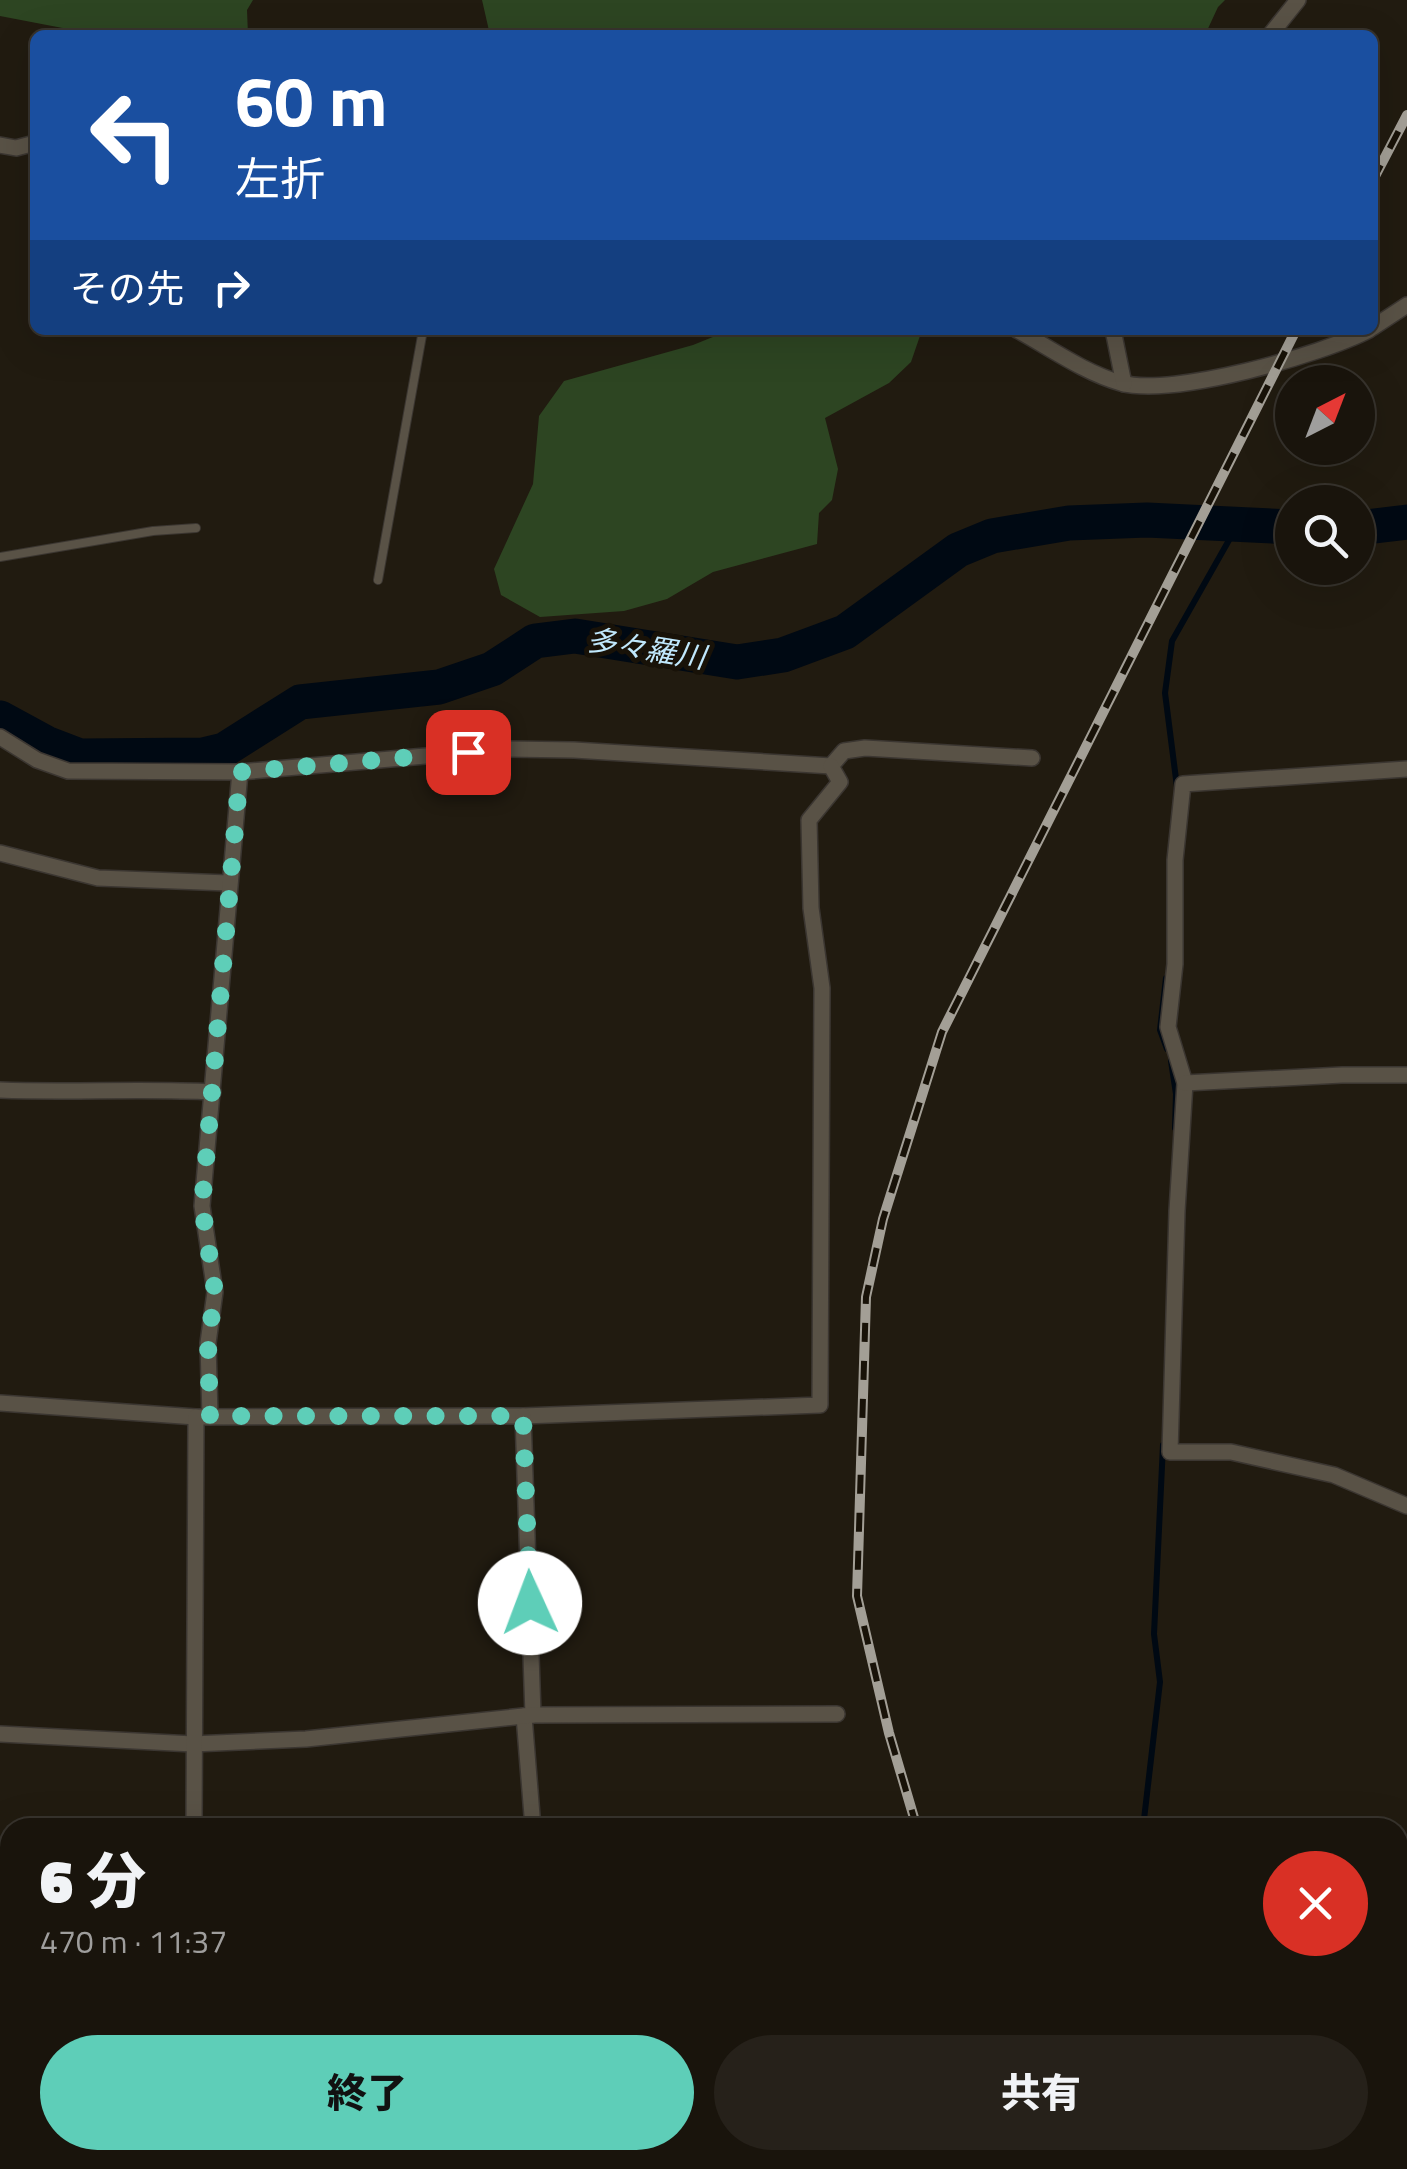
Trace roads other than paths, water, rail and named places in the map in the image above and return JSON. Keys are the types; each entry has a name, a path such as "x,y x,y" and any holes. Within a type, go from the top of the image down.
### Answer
{"street":[{"path":"1274,30 1298,0"},
{"path":"0,145 16,148 30,144"},
{"path":"1378,324 1407,305"},
{"path":"1026,335 1100,375 1124,384 1150,386 1233,376 1353,335"},
{"path":"1114,335 1124,384"},
{"path":"0,736 37,760 68,771 240,772 507,750 574,750 831,766"},
{"path":"831,766 844,752 865,748 1032,758"},
{"path":"0,1403 203,1417 523,1416 820,1405 822,988 811,908 809,820 840,782 831,766"},
{"path":"1407,769 1183,784 1176,860 1175,964 1168,1027 1185,1083 1170,1452 1231,1452 1334,1475 1407,1506"},
{"path":"194,1818 203,1417 215,1292 202,1206 240,772"},
{"path":"0,854 98,878 228,883"},
{"path":"1185,1083 1342,1075 1407,1076"},
{"path":"0,1090 73,1094 140,1088 213,1092"},
{"path":"523,1416 533,1818"},
{"path":"0,1734 193,1744 306,1739 529,1716 837,1714"}],"lane":[{"path":"378,580 423,335"},
{"path":"0,557 153,531 196,528"}],"waterway":[{"name":"多々羅川","path":"0,718 80,756 203,755 224,750 300,702 439,687 492,669 535,641 575,636 737,662 783,655 845,632 958,550 992,536 1069,523 1147,520 1275,526"},
{"name":"多々羅川","path":"1375,526 1407,522"},
{"path":"1177,787 1165,693 1172,641 1237,526"},
{"path":"1166,978 1160,1030 1167,1049"},
{"path":"1171,1061 1176,1094 1175,1128"},
{"path":"1144,1818 1160,1682 1154,1634 1163,1445"}],"railway":[{"path":"1378,171 1407,115"},
{"path":"914,1818 889,1733 857,1596 866,1297 883,1219 942,1032 1293,335"}]}
